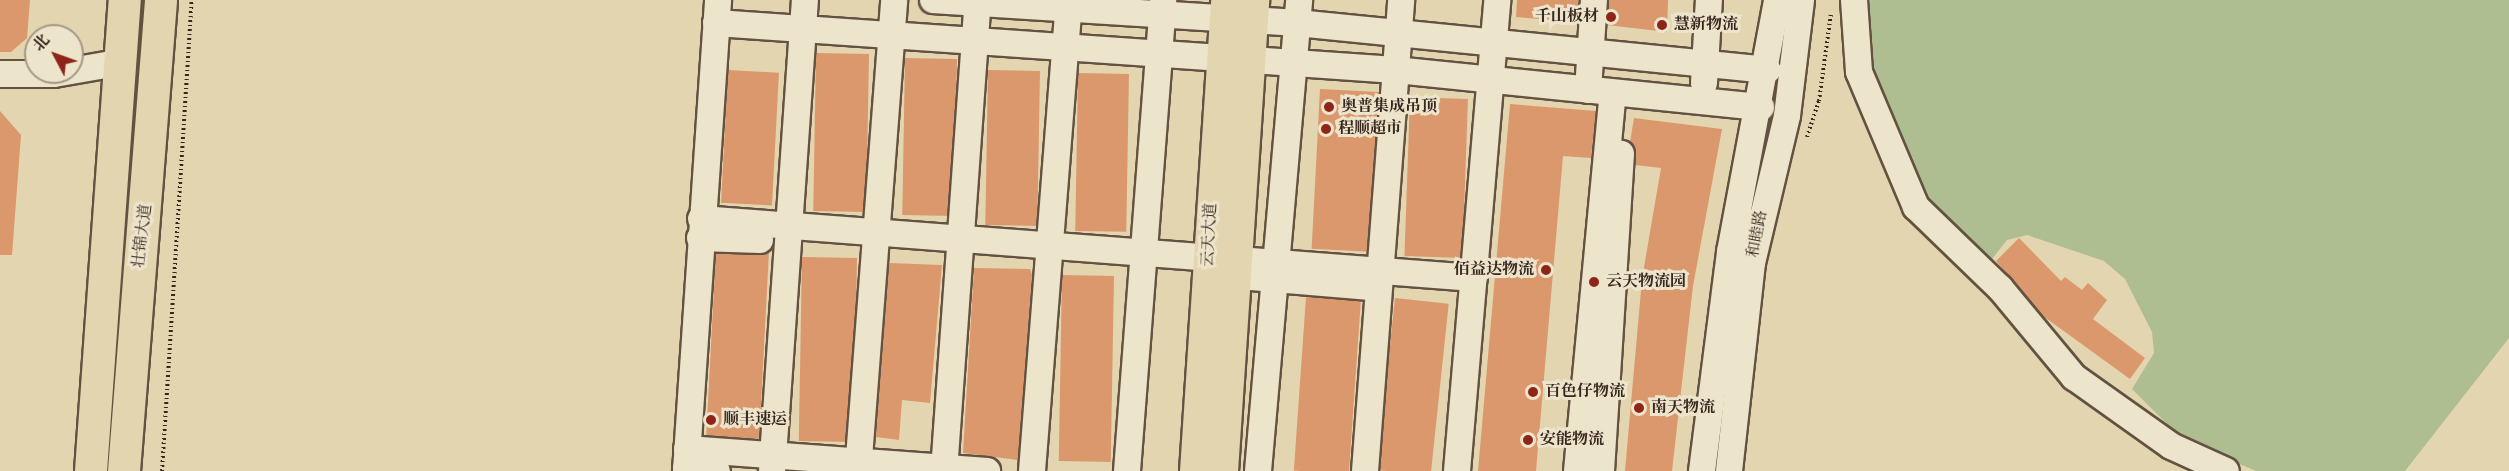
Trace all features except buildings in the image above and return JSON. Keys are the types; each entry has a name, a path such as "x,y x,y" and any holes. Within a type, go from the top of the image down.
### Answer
{"main road":[{"path":"91,471 117,63 125,0"},
{"name":"壮锦大道","path":"124,471 161,0"},
{"name":"云天大道","path":"1196,471 1222,265 1239,11"},
{"name":"云天大道","path":"1222,265 1222,471"}],"street":[{"path":"772,463 806,0"},
{"path":"859,466 894,0"},
{"path":"933,0 1298,11 1398,34 1592,52 1705,68 1768,70"},
{"path":"1365,471 1401,0"},
{"path":"1457,471 1493,79 1497,0"},
{"path":"1594,0 1592,52 1609,92 1601,471"},
{"path":"1702,102 1709,0"},
{"name":"和睦路","path":"1702,471 1730,252 1768,70 1777,0"},
{"name":"和睦路","path":"1729,471 1752,263 1787,116 1802,0"},
{"path":"1843,1 1859,72 1916,207 2000,288 2074,377 2171,446 2226,471"},
{"path":"944,469 978,2"},
{"path":"1032,471 1063,46 1068,5"},
{"path":"1127,471 1140,258 1163,7"},
{"path":"686,463 700,228 717,11 803,29 1292,61 1761,107"},
{"path":"1258,471 1298,11"},
{"path":"0,74 54,74 117,63"},
{"path":"1577,471 1609,92"},
{"path":"700,228 875,238 1047,254 1276,268 1380,280 1474,286"},
{"path":"686,463 772,463 987,471"},
{"path":"686,463 717,471"}],"path":[{"path":"162,471 192,0"},
{"path":"1806,140 1843,1"}],"green space":[{"path":"1864,0 2509,0 2509,338 2405,471 2256,471 2182,439 2132,389 2154,353 2152,332 2125,279 2104,261 2027,235 2007,240 1985,268 1929,213 1868,75"}],"place":[{"name":"千山板材","path":"1611,17"},
{"name":"慧新物流","path":"1662,25"},
{"name":"奥普集成吊顶","path":"1329,107"},
{"name":"程顺超市","path":"1326,129"},
{"name":"佰益达物流","path":"1546,270"},
{"name":"云天物流园","path":"1594,282"},
{"name":"百色仔物流","path":"1533,392"},
{"name":"南天物流","path":"1639,408"},
{"name":"顺丰速运","path":"711,420"},
{"name":"安能物流","path":"1528,440"}]}
